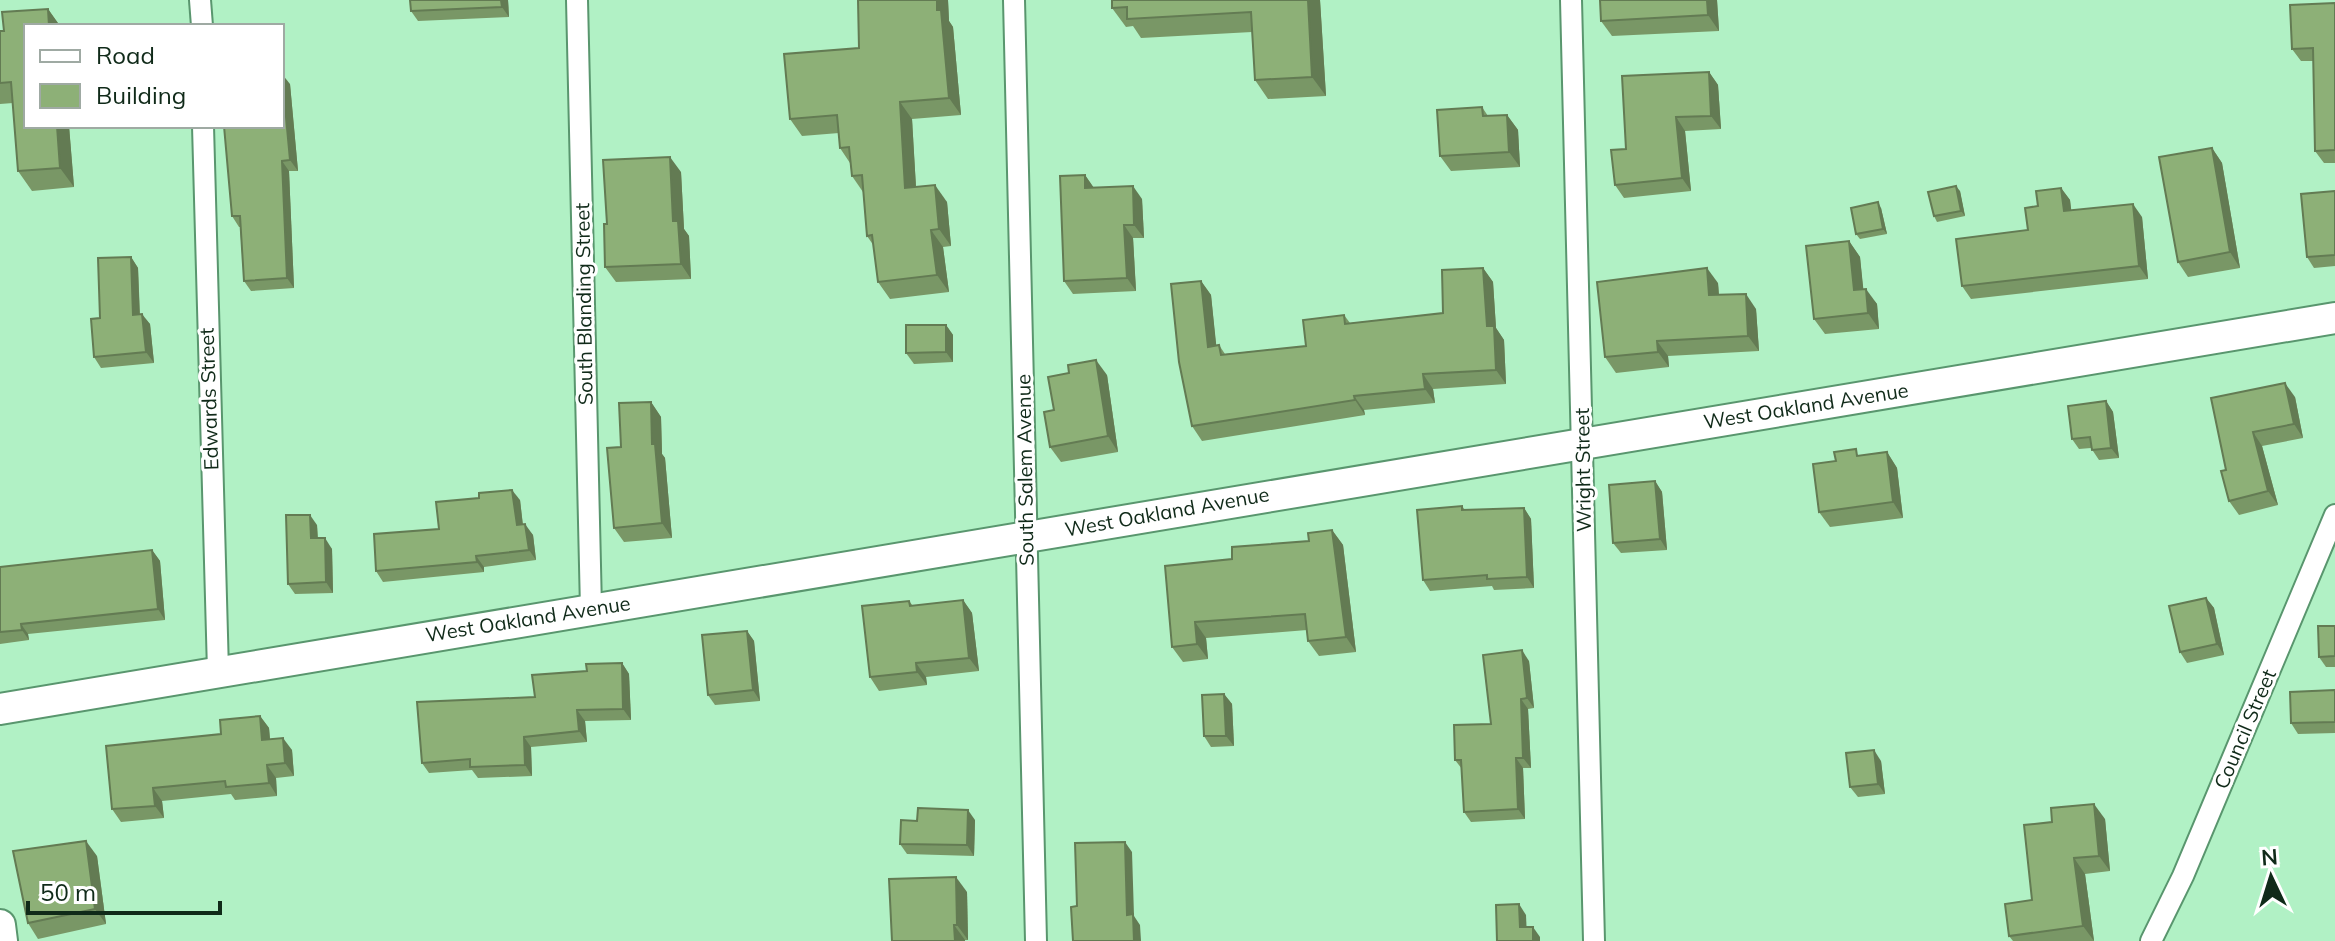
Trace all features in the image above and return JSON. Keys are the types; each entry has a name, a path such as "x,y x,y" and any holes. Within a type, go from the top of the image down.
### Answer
{"street":[{"path":"200,0 202,24"},
{"name":"South Blanding Street","path":"577,0 591,609"},
{"name":"South Salem Avenue","path":"1014,0 1036,941"},
{"name":"Wright Street","path":"1571,0 1594,941"},
{"name":"Edwards Street","path":"203,128 218,671"},
{"name":"West Oakland Avenue","path":"0,709 1582,441 2335,318"},
{"name":"Council Street","path":"2151,941 2183,876 2335,515"},
{"path":"0,925 2,941"}],"building":[{"path":"410,0 501,0 502,7 411,11"},
{"path":"858,0 937,0 937,10 941,10 949,98 900,102 905,188 935,185 939,229 931,230 937,275 878,282 872,235 867,236 862,175 852,176 849,147 840,148 837,115 790,119 784,54 859,48"},
{"path":"1112,0 1308,0 1312,77 1255,80 1251,12 1127,19 1127,7 1112,8"},
{"path":"1600,0 1707,0 1708,15 1601,21"},
{"path":"2335,3 2335,150 2315,151 2313,48 2292,49 2290,5"},
{"path":"48,9 49,24 24,24 24,128 57,128 60,168 18,171 11,82 0,83 0,31 4,31 2,12"},
{"path":"1709,72 1711,116 1676,117 1682,178 1615,185 1611,150 1626,149 1622,76"},
{"path":"284,96 290,160 282,161 287,278 244,281 240,216 232,216 224,128 284,128"},
{"path":"1482,107 1483,116 1507,115 1509,152 1440,156 1437,110"},
{"path":"2212,148 2230,252 2178,262 2159,157"},
{"path":"670,157 673,221 678,221 681,264 605,267 604,224 607,224 603,160"},
{"path":"1085,175 1085,188 1133,186 1134,225 1124,225 1127,278 1064,281 1060,176"},
{"path":"1956,186 1961,211 1934,216 1928,192"},
{"path":"2061,188 2064,211 2133,204 2139,266 1962,286 1956,239 2028,230 2025,208 2038,206 2036,191"},
{"path":"2335,191 2335,255 2307,257 2301,194"},
{"path":"1878,202 1883,229 1856,234 1851,208"},
{"path":"1849,241 1854,290 1866,289 1868,313 1814,319 1806,246"},
{"path":"131,257 133,315 142,314 146,352 94,357 91,319 100,318 98,258"},
{"path":"1483,268 1487,326 1494,326 1496,370 1423,374 1425,389 1354,396 1355,400 1192,426 1179,362 1171,284 1201,281 1208,347 1219,345 1221,355 1306,346 1303,320 1344,315 1345,324 1443,313 1442,270"},
{"path":"1707,268 1709,295 1746,294 1748,336 1657,341 1658,352 1605,357 1597,282"},
{"path":"906,325 946,325 946,352 906,353"},
{"path":"1096,360 1108,436 1050,447 1044,412 1054,410 1048,377 1069,373 1068,365"},
{"path":"2285,383 2294,424 2253,432 2268,491 2229,501 2221,471 2226,470 2211,398"},
{"path":"2106,401 2111,448 2092,450 2090,437 2072,439 2068,406"},
{"path":"651,402 652,444 655,444 662,523 614,528 607,448 621,447 619,403"},
{"path":"1856,449 1857,456 1887,452 1893,502 1819,512 1813,464 1836,461 1834,452"},
{"path":"1655,481 1660,539 1613,543 1609,485"},
{"path":"512,490 517,525 525,524 529,550 476,556 477,562 376,571 374,534 439,529 436,502 479,498 479,493"},
{"path":"1462,506 1462,510 1524,508 1527,577 1487,579 1487,575 1423,580 1417,510"},
{"path":"286,515 310,515 311,538 325,538 326,582 288,584"},
{"path":"1332,530 1346,637 1308,641 1305,614 1195,622 1197,644 1172,647 1165,566 1232,559 1232,547 1309,541 1308,533"},
{"path":"152,550 158,609 21,624 22,630 0,632 0,567"},
{"path":"2206,598 2217,644 2180,652 2169,606"},
{"path":"963,600 969,658 916,663 917,672 870,677 862,606 909,601 910,606"},
{"path":"2318,626 2335,626 2335,656 2319,657"},
{"path":"747,631 753,690 708,695 702,635"},
{"path":"1522,650 1527,698 1521,699 1523,758 1516,758 1518,809 1464,812 1461,760 1455,760 1454,725 1491,724 1483,655"},
{"path":"622,663 623,709 577,710 579,731 524,737 525,765 470,767 470,759 422,763 417,702 535,697 532,675 587,671 586,664"},
{"path":"2335,690 2335,722 2291,723 2290,692"},
{"path":"1224,694 1226,736 1204,736 1202,695"},
{"path":"260,716 262,740 283,738 285,763 267,765 269,783 226,787 225,781 153,788 155,806 112,809 106,746 221,734 220,720"},
{"path":"1874,750 1878,784 1850,787 1846,753"},
{"path":"2094,804 2099,856 2074,858 2083,926 2009,936 2005,904 2032,900 2024,825 2052,822 2051,808"},
{"path":"918,808 968,810 967,845 900,844 901,820 917,821"},
{"path":"86,841 95,909 28,923 13,851"},
{"path":"1125,842 1127,915 1133,914 1134,941 1073,941 1071,907 1077,906 1075,843"},
{"path":"956,877 955,941 892,941 889,879"},
{"path":"1519,904 1520,927 1533,927 1533,941 1497,941 1496,905"}]}
